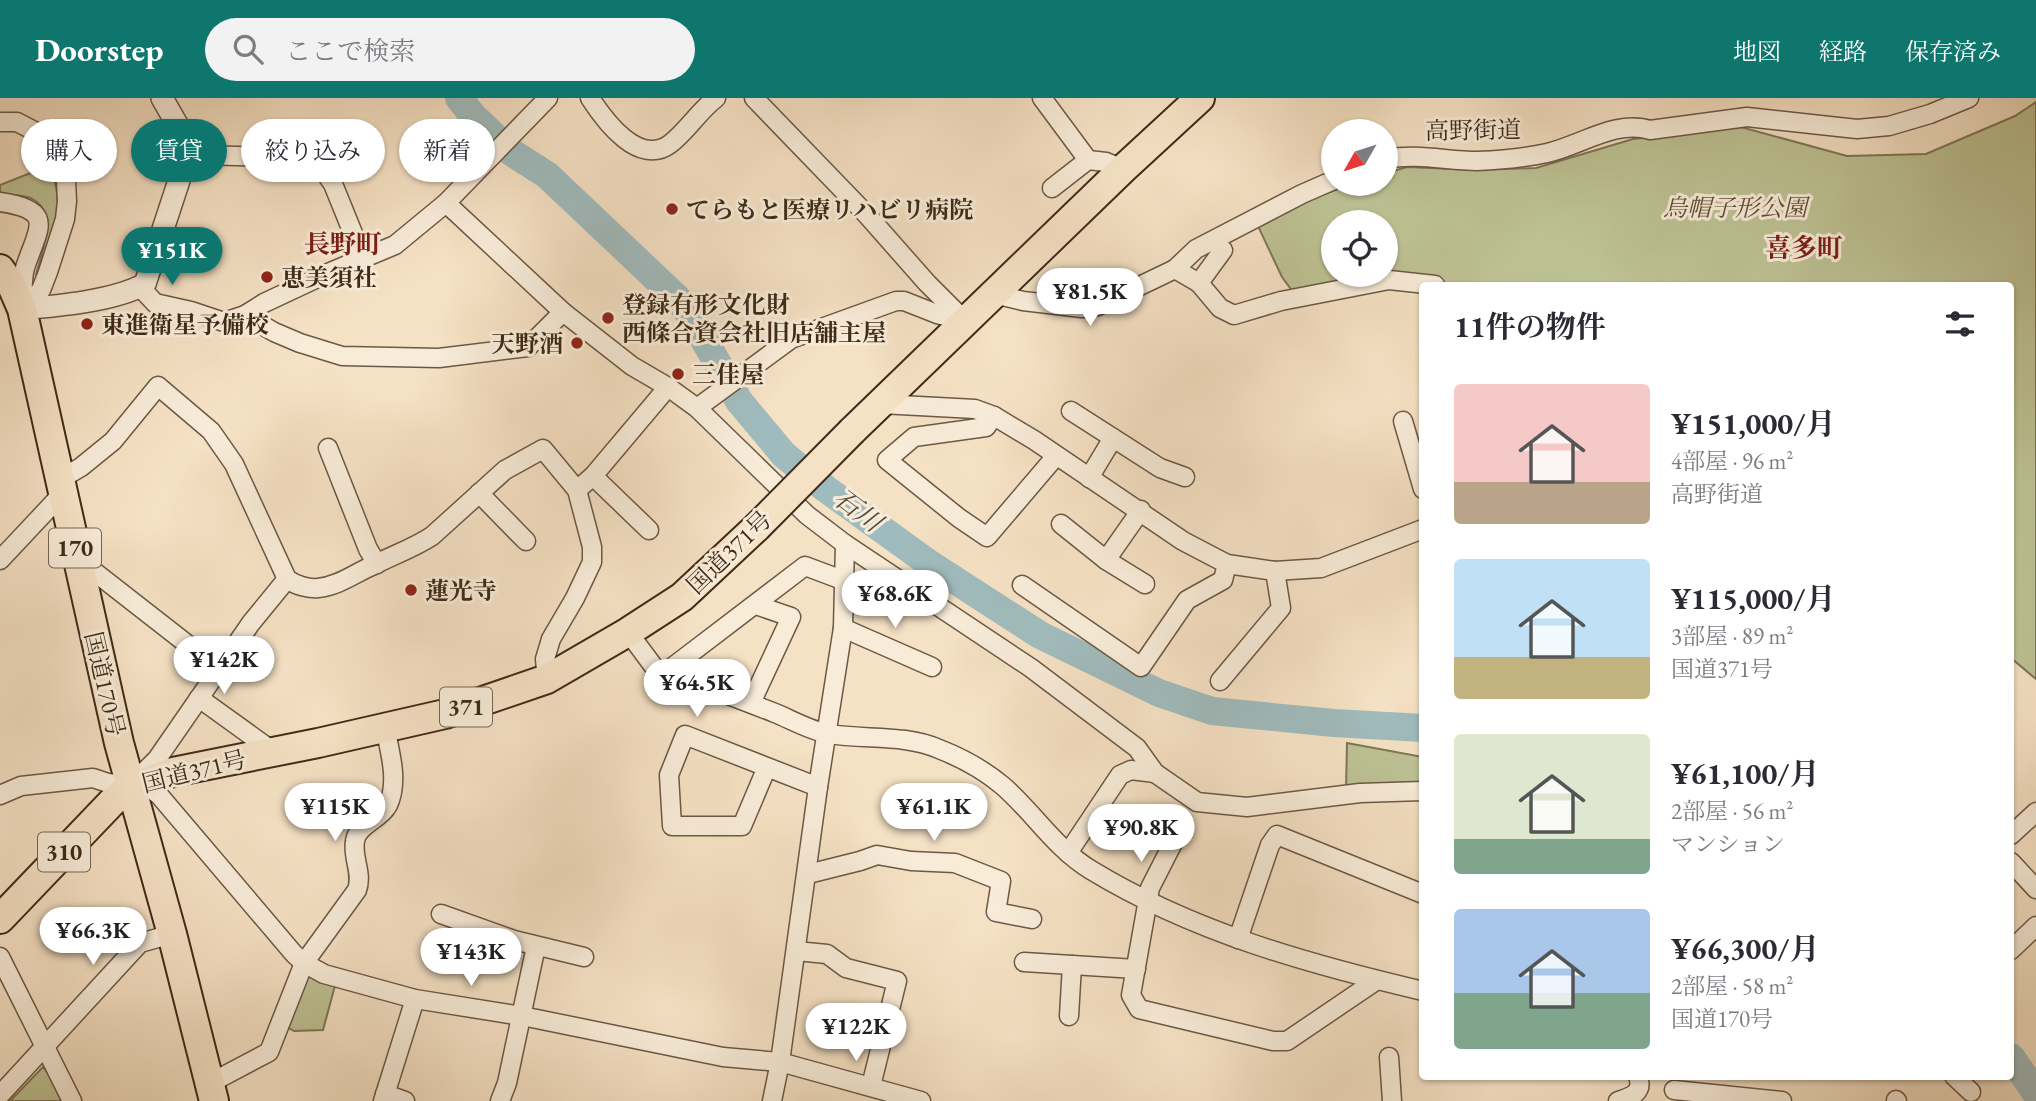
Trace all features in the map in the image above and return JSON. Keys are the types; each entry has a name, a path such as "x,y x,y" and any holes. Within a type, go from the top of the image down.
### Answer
{"highway":[{"name":"国道371号","path":"130,786 173,772 445,714 547,679 628,632 682,597 757,527 852,431 1123,169 1184,103"},
{"name":"国道170号","path":"0,269 12,286 22,309 79,568 111,738 130,786 172,934 212,1093"},
{"name":"310","path":"0,919 130,786"}],"street":[{"path":"162,98 174,119"},
{"path":"140,287 155,303 223,322 245,315 264,303 395,245 446,203 548,98"},
{"path":"590,98 600,113 630,143 651,151 668,145 716,98"},
{"path":"754,98 965,321"},
{"path":"1042,98 1087,160"},
{"name":"高野街道","path":"1398,158 1437,156 1476,161 1516,158 1580,144 1593,136 1611,131 1643,127 1650,130 1747,117 1857,128 1889,126 1930,114 1969,98"},
{"path":"0,122 17,122 41,135 52,146 66,180 65,219 48,272 41,290 22,309"},
{"path":"227,156 271,157 304,143 333,184 363,258"},
{"path":"1052,188 1087,160 1106,162 1123,169"},
{"path":"22,309 63,305 140,287 148,279 178,182"},
{"path":"994,294 1023,301 1090,308 1142,287 1175,269 1196,249 1321,186"},
{"path":"0,202 29,208 40,227 23,272 22,309"},
{"path":"446,203 563,312 632,366 697,408 807,515 845,544 1041,676 1137,748 1155,773 1197,802 1247,807 1360,793 1419,791"},
{"path":"1199,283 1223,250"},
{"path":"1175,269 1199,283 1220,308 1234,315 1281,301 1389,280 1419,283"},
{"path":"697,408 791,339 896,301 904,301 965,321"},
{"path":"245,315 300,344 342,356 439,358 528,347 563,312"},
{"path":"0,560 60,487 113,440 158,386 211,431 234,464 287,579 300,586 317,588 347,580 419,544 432,536 516,463 543,449 578,490 590,535 592,562 576,598 551,639 545,659 547,679"},
{"path":"578,490 668,387"},
{"path":"881,404 975,409 994,416 1141,510 1183,541 1227,564 1275,572 1321,568 1419,531"},
{"path":"1071,411 1160,468 1185,477"},
{"path":"994,416 986,427 914,437 887,460 987,537 1056,456"},
{"path":"1403,421 1419,475"},
{"path":"1088,478 1114,438"},
{"path":"328,448 377,564"},
{"path":"593,476 649,530"},
{"path":"479,493 526,541"},
{"path":"1106,560 1141,510"},
{"path":"1062,524 1106,560 1145,584"},
{"path":"772,1101 780,1062 843,628 845,544"},
{"path":"1021,585 1141,667 1187,600 1223,580 1227,564"},
{"path":"666,672 805,566 845,581"},
{"path":"79,568 96,573 219,670"},
{"path":"1220,681 1281,608 1275,572"},
{"path":"130,786 157,759 251,623 287,579"},
{"path":"751,703 791,617 756,606"},
{"path":"843,628 932,667"},
{"path":"628,632 657,671 751,703 828,734 897,740 937,747 976,767 1004,787 1068,853 1090,869 1148,901 1238,939 1308,962 1419,990"},
{"path":"199,698 274,752"},
{"path":"212,1093 218,1079 269,1052 304,963 357,890 360,880 354,843 357,833 387,806 393,770 385,728"},
{"path":"767,767 742,826 672,825 669,775 685,735 767,767 818,787"},
{"path":"1068,853 1119,775 1131,770 1155,773"},
{"path":"0,795 21,786 93,778 108,783 151,789 304,963 324,974 415,999 522,1016 723,1057 780,1062 921,1101"},
{"path":"2014,832 2036,812"},
{"path":"1238,939 1270,845 1277,835 1419,892"},
{"path":"1175,839 1150,888 1131,995 1139,1009 1273,1041 1287,1041 1377,980"},
{"path":"808,874 860,862 877,855 956,863 1001,881 996,912 1032,919"},
{"path":"2014,865 2036,889"},
{"path":"441,914 536,946 584,957"},
{"path":"2014,947 2036,926"},
{"path":"0,1095 140,943 172,934"},
{"path":"500,1101 507,1083 536,946"},
{"path":"796,951 827,954 846,968 897,981 870,1086"},
{"path":"0,957 72,1101"},
{"path":"1024,962 1136,969"},
{"path":"1069,1016 1072,965"},
{"path":"405,1101 384,1098 415,999"},
{"path":"1389,1057 1398,1100"},
{"path":"1618,1101 1630,1098 1638,1091 1640,1080"},
{"path":"1959,1080 1971,1091"},
{"path":"1674,1090 1735,1099 1782,1101"}],"green space":[{"name":"烏帽子形公園","path":"2036,102 2036,679 2014,661 2014,282 1419,282 1419,284 1398,282 1398,210 1321,210 1321,287 1330,287 1293,292 1282,277 1257,224 1321,195 1398,196 1398,170 1407,167 1476,170 1536,168 1633,139 1741,127 1847,156 1926,154 2015,116"},
{"path":"21,177 21,182 54,182 58,208 56,221 36,275 46,235 45,215 41,206 30,198 0,195 0,185"},
{"path":"1347,743 1419,756 1419,786 1346,789"},
{"path":"309,974 336,982 323,1030 294,1031 287,1027"},
{"path":"43,1067 62,1101 10,1101"}],"waterway":[{"name":"石川","path":"459,98 473,116 511,152 547,175 677,298 690,315 739,401 784,455 826,489 930,564 1040,635 1159,693 1212,711 1334,723 1419,728"},
{"name":"石川","path":"2014,1061 2036,1093"}],"place":[{"name":"てらもと医療リハビリ病院","path":"672,209"},
{"name":"恵美須社","path":"267,277"},
{"name":"登録有形文化財 西條合資会社旧店舗主屋","path":"608,318"},
{"name":"東進衛星予備校","path":"87,324"},
{"name":"天野酒","path":"577,343"},
{"name":"三佳屋","path":"678,374"},
{"name":"蓮光寺","path":"411,590"}],"district":[{"name":"長野町","path":"343,244"},
{"name":"喜多町","path":"1804,248"}]}
